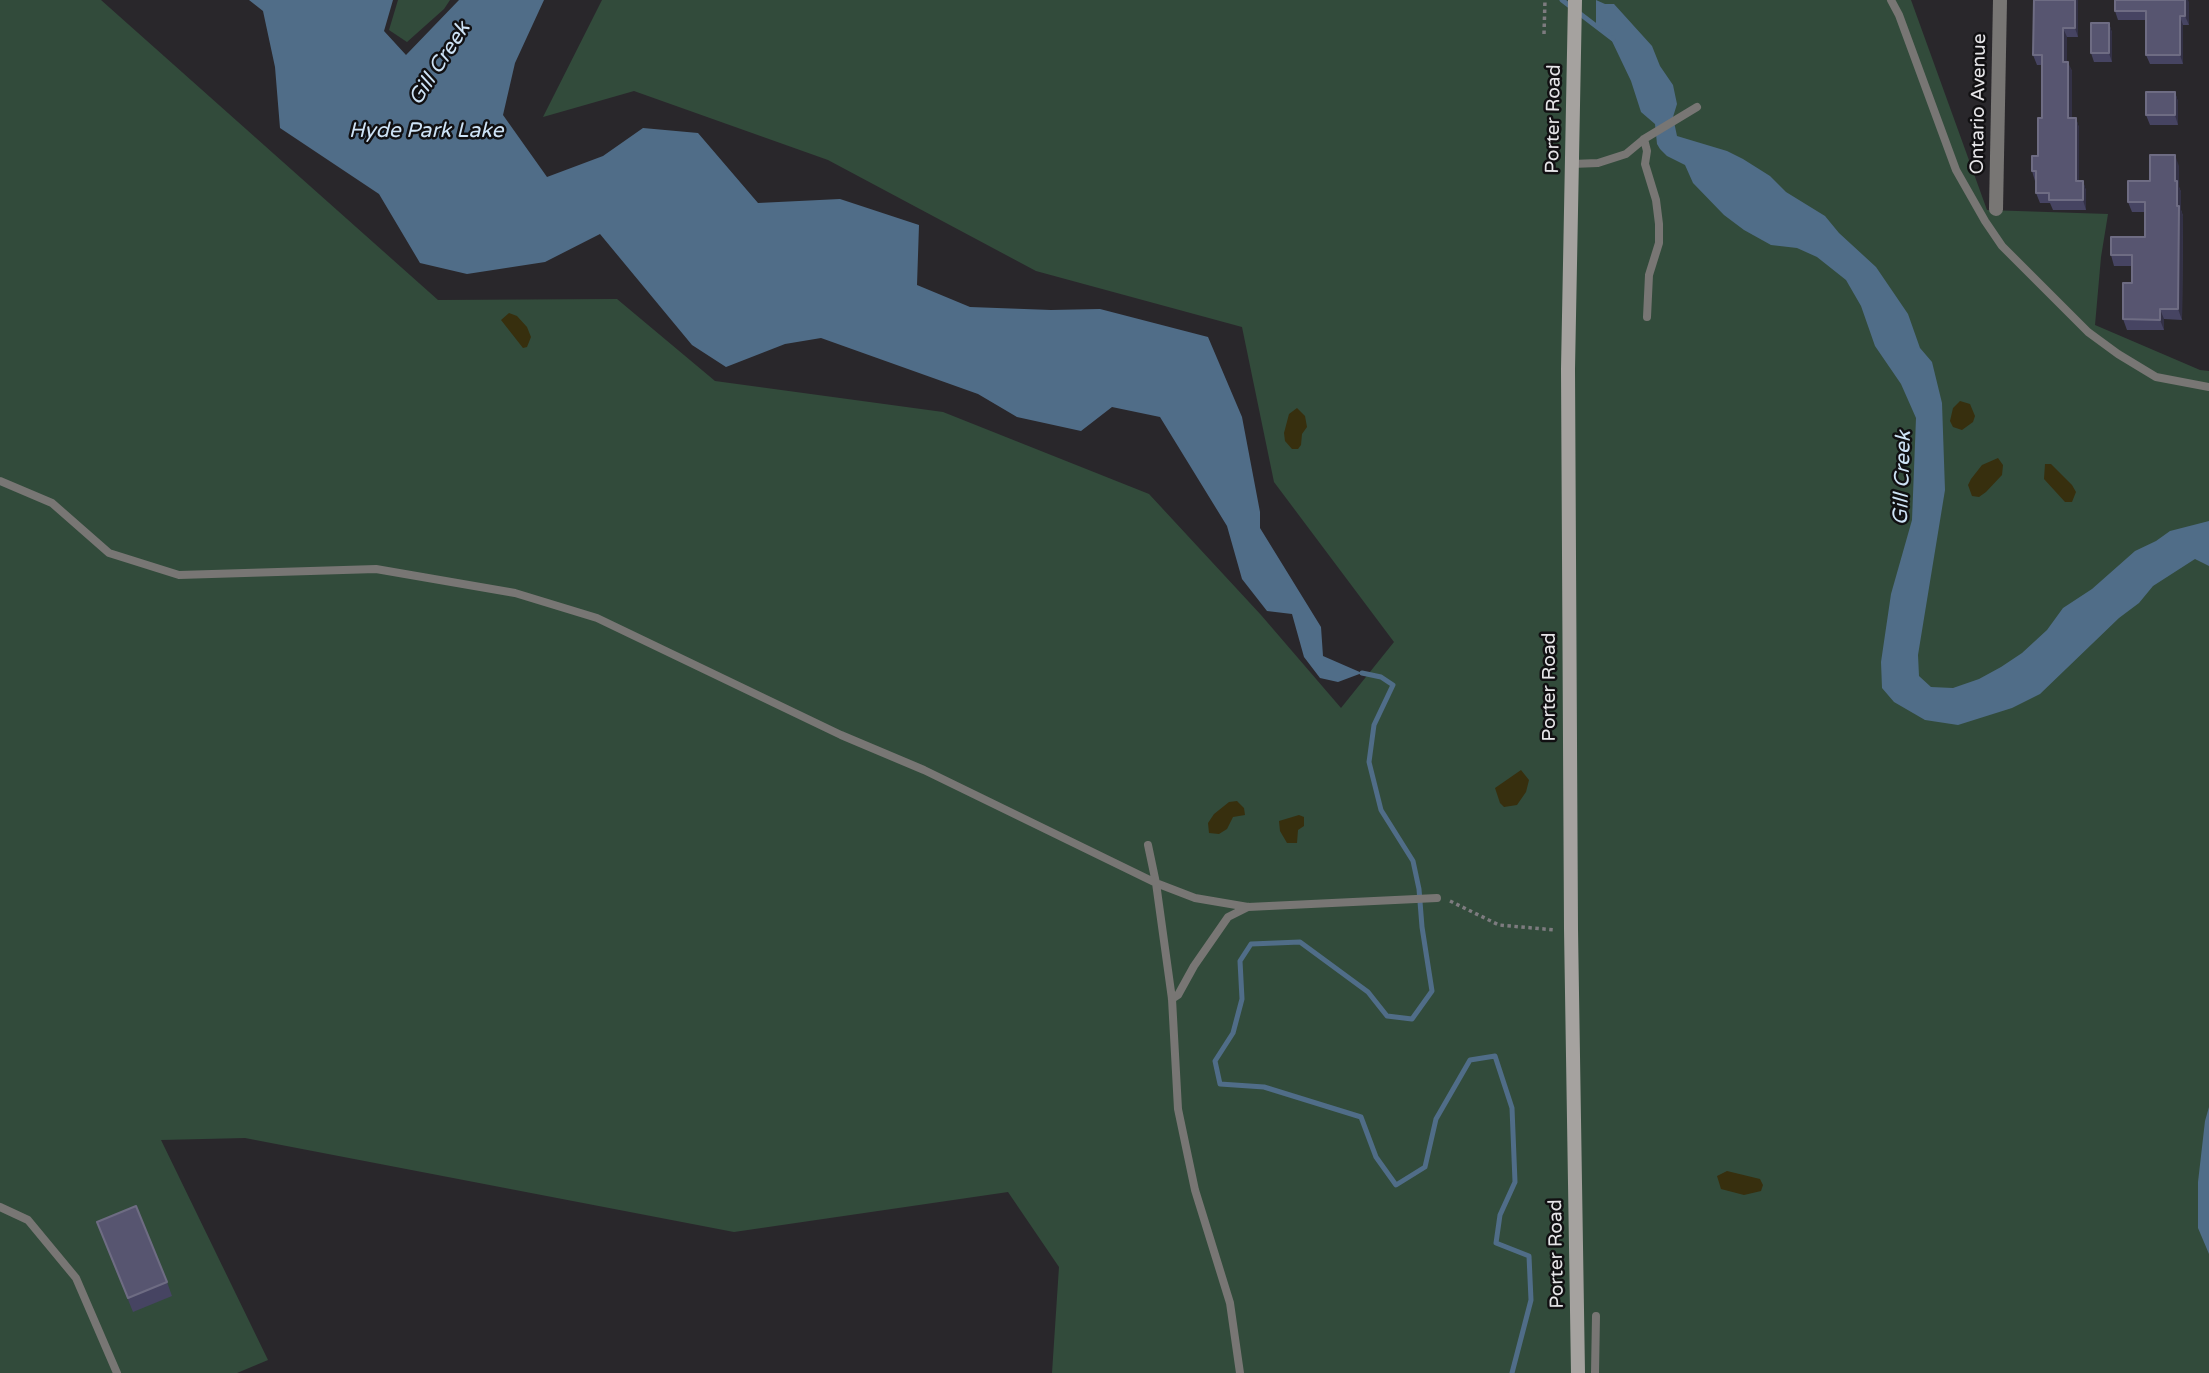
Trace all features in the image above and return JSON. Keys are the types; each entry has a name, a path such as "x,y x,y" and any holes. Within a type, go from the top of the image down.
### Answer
{"main road":[{"name":"Porter Road","path":"1575,0 1568,369 1571,929 1578,1373"}],"street":[{"name":"Ontario Avenue","path":"1997,209 2000,0"}],"lane":[{"path":"1891,0 1899,15 1956,170 2002,246 2088,332 2118,354 2156,377 2209,387"},
{"path":"1572,164 1598,163 1626,154 1644,139 1697,107"},
{"path":"1644,139 1647,151 1645,164 1656,200 1659,224 1659,243 1649,275 1647,317"},
{"path":"0,481 52,503 109,553 179,575 376,569 516,593 597,618 841,735 924,770 1156,883 1195,898 1248,907 1412,897 1437,898"},
{"path":"1148,845 1156,883 1171,999 1178,1109 1195,1190 1230,1303 1240,1373"},
{"path":"1171,999 1178,995 1194,966 1228,917 1248,907"},
{"path":"0,1207 27,1220 76,1278 117,1373"},
{"path":"1595,1373 1596,1316"}],"path":[{"path":"1544,34 1545,0"},
{"path":"1437,898 1457,903 1499,925 1546,931 1571,929"}],"green space":[{"path":"0,0 101,0 438,300 617,299 715,381 943,412 1149,494 1261,615 1341,708 1394,642 1274,482 1242,327 1036,271 828,160 634,91 543,117 602,0 1911,0 1987,210 2108,214 2095,325 2200,370 2209,371 2209,1373 1052,1373 1059,1267 1008,1192 734,1232 245,1138 161,1140 268,1360 237,1373 0,1373"},
{"path":"398,0 450,0 444,9 407,42 389,30"}],"sand":[{"path":"509,313 517,316 527,327 531,337 527,347 523,348 501,320"},
{"path":"1960,401 1970,404 1975,416 1973,422 1962,430 1953,427 1950,421 1953,408"},
{"path":"1297,408 1305,416 1307,427 1302,434 1301,445 1298,449 1292,449 1285,441 1284,433 1289,414"},
{"path":"1998,458 2003,465 2002,475 1979,497 1972,496 1968,485 1971,479 1982,465"},
{"path":"2045,464 2051,464 2072,485 2076,492 2072,502 2065,502 2044,479"},
{"path":"1521,770 1529,780 1526,792 1517,805 1504,807 1495,788"},
{"path":"1237,801 1244,808 1245,815 1233,817 1227,829 1219,834 1209,833 1208,823 1214,814 1229,802"},
{"path":"1299,815 1304,817 1304,826 1298,830 1297,843 1287,843 1280,831 1279,821"},
{"path":"1727,1171 1760,1179 1763,1185 1761,1191 1744,1195 1721,1189 1717,1176"}],"water":[{"name":"Hyde Park Lake","path":"249,0 393,0 384,31 406,55 459,0 544,0 515,63 503,115 547,177 603,156 643,128 698,133 758,203 840,199 919,225 917,285 970,307 1100,309 1208,337 1242,417 1260,512 1260,528 1321,627 1323,656 1362,673 1338,682 1320,678 1304,657 1292,614 1267,611 1242,579 1227,526 1160,417 1112,407 1081,431 1017,417 978,394 821,338 785,344 726,367 692,345 600,234 545,262 467,274 420,263 379,194 280,128 275,67 263,11"},
{"path":"1596,0 1614,4 1652,46 1660,66 1673,85 1677,104 1673,117 1677,136 1727,151 1743,159 1770,176 1786,192 1825,216 1839,233 1876,267 1908,314 1920,348 1932,362 1942,403 1945,490 1918,655 1919,676 1931,687 1953,688 1979,679 2001,667 2022,653 2047,630 2063,608 2092,589 2135,551 2170,531 2209,521 2209,566 2195,559 2153,586 2139,603 2119,618 2040,694 2012,708 1958,725 1925,720 1894,702 1882,688 1881,662 1891,594 1912,520 1916,418 1901,384 1875,346 1861,306 1846,280 1817,257 1797,248 1771,245 1744,230 1724,215 1693,183 1685,165 1667,156 1660,149 1655,124 1641,112 1631,81 1610,37 1596,26"},
{"path":"2209,1107 2209,1254 2198,1228 2198,1182"}],"building":[{"path":"2034,0 2075,0 2075,28 2063,28 2063,62 2068,62 2068,118 2076,118 2076,181 2083,181 2083,200 2049,200 2049,193 2036,193 2036,171 2032,171 2032,156 2038,156 2038,118 2042,118 2042,55 2033,55"},
{"path":"2115,0 2185,0 2185,16 2180,16 2180,55 2146,55 2146,11 2115,11"},
{"path":"2091,23 2109,23 2109,53 2091,53"},
{"path":"2146,92 2175,92 2175,115 2146,115"},
{"path":"2150,155 2175,155 2179,206 2178,309 2160,309 2160,320 2123,319 2123,283 2132,283 2132,255 2111,255 2111,237 2145,237 2145,202 2128,202 2128,181 2150,181"},
{"path":"136,1206 167,1282 128,1298 97,1222"}],"waterway":[{"name":"Gill Creek","path":"1562,0 1613,39"},
{"path":"1362,673 1381,677 1393,685 1374,725 1369,762 1381,810 1413,861 1432,991 1412,1019 1387,1016 1368,992 1300,942 1251,944 1240,961 1242,999 1233,1033 1215,1061 1220,1084 1264,1087 1361,1117 1376,1157 1396,1185 1425,1167 1436,1119 1470,1060 1495,1056 1512,1108 1515,1182 1500,1215 1496,1243 1529,1256 1531,1300 1512,1373"}]}
